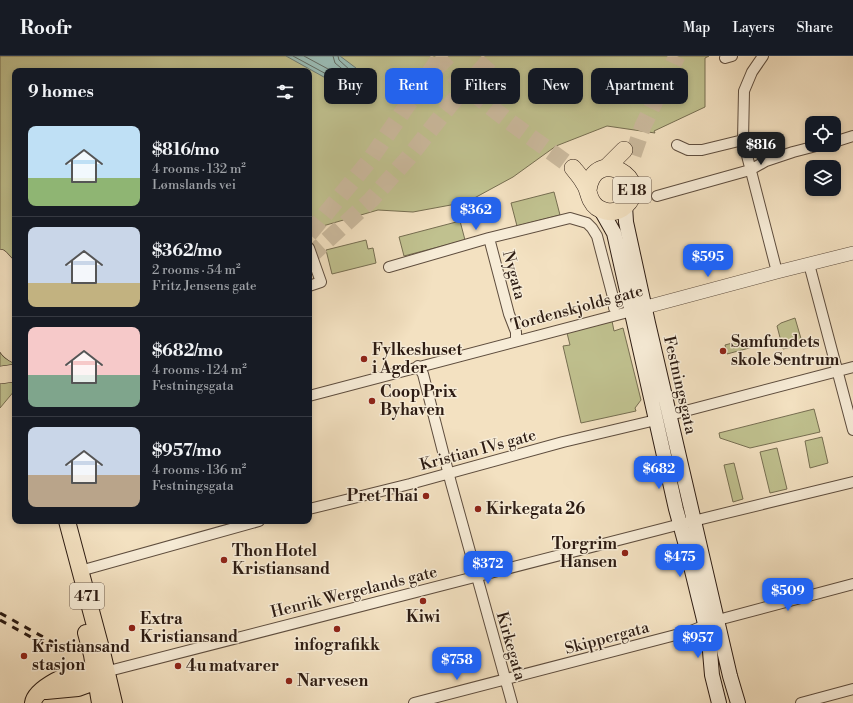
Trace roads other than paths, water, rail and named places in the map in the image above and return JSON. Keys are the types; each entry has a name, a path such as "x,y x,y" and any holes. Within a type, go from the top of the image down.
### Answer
{"highway":[{"name":"E 18","path":"588,190 590,180 596,173 629,153 629,178"},
{"name":"E 18","path":"576,164 603,169 614,168 621,170 629,178 632,184 632,196 625,206 613,212 601,210 593,204 576,164"},
{"path":"0,258 12,273"},
{"path":"0,277 7,294 8,303 6,325 1,340 7,350"},
{"path":"0,376 12,374"}],"main road":[{"path":"625,206 638,309"},
{"path":"601,210 614,233 638,309"},
{"name":"Festningsgata","path":"638,309 670,415 695,522 711,622 709,640 712,675 719,703"},
{"name":"Festningsgata","path":"638,309 634,327 681,524 738,703"},
{"path":"7,350 12,364"},
{"name":"471","path":"57,524 92,655 114,703"},
{"name":"471","path":"68,524 102,652 100,703"},
{"path":"37,697 78,688 88,684 101,673"}],"street":[{"path":"763,56 752,72 744,91 743,140 777,272"},
{"path":"841,140 853,136"},
{"path":"677,145 688,150 702,150 743,140"},
{"path":"657,196 750,170 766,161 805,149"},
{"path":"389,267 489,238 570,218 587,223 597,236 614,301 614,308"},
{"name":"Nygata","path":"489,238 509,314 516,332 516,341"},
{"name":"Tordenskjolds gate","path":"312,392 516,341 853,253"},
{"path":"312,256 321,282 312,285"},
{"path":"809,264 853,430"},
{"name":"Kirkegata","path":"418,366 423,374 448,474 512,703"},
{"path":"670,415 853,367"},
{"name":"Kristian IVs gate","path":"312,508 448,474 563,442 656,420"},
{"name":"Henrik Wergelands gate","path":"101,673 681,524 695,522 853,482"},
{"path":"80,571 248,524"},
{"name":"Skippergata","path":"414,703 690,631 711,622 853,584"},
{"path":"801,703 853,689"}],"water":[{"path":"286,56 340,56 356,68 324,68 324,77 312,70 312,68 308,68"}],"tunnel":[{"path":"436,56 452,73 485,102 519,129 573,168"},
{"path":"312,230 369,161 441,56"},
{"path":"312,254 371,200 493,56"},
{"path":"633,155 643,126 677,56"}],"railway":[{"path":"0,613 54,643"},
{"path":"0,620 51,648"}],"place":[{"name":"Samfundets skole Sentrum","path":"723,351"},
{"name":"Fylkeshuset i Agder","path":"364,359"},
{"name":"Coop Prix Byhaven","path":"372,401"},
{"name":"Pret Thai","path":"426,496"},
{"name":"Kirkegata 26","path":"478,509"},
{"name":"Torgrim Hansen","path":"625,553"},
{"name":"Thon Hotel Kristiansand","path":"224,560"},
{"name":"Kiwi","path":"423,601"},
{"name":"Extra Kristiansand","path":"132,628"},
{"name":"infografikk","path":"337,629"},
{"name":"Kristiansand stasjon","path":"24,656"},
{"name":"4u matvarer","path":"178,666"},
{"name":"Narvesen","path":"289,681"}]}
